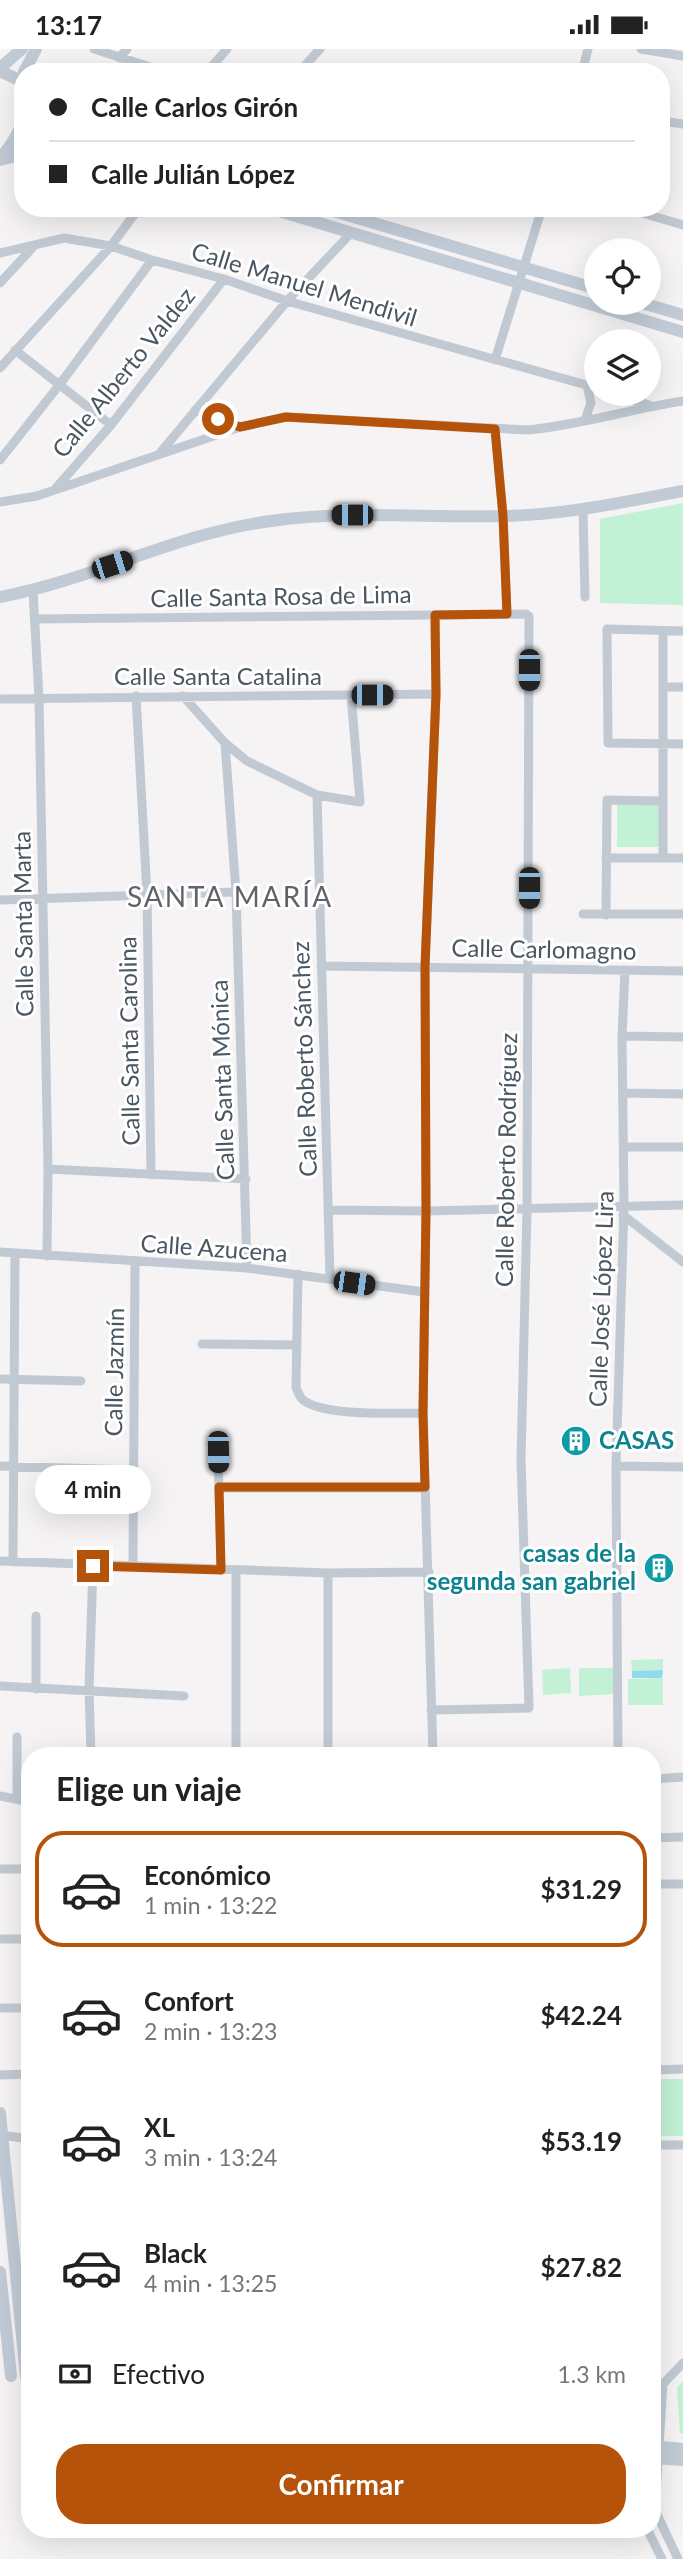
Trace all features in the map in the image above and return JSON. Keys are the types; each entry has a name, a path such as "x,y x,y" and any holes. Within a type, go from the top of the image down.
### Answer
{"street":[{"path":"0,70 22,49"},
{"path":"94,49 136,63"},
{"path":"119,58 127,49"},
{"path":"215,63 227,49"},
{"path":"307,63 320,49"},
{"path":"641,49 683,56"},
{"path":"0,159 14,141"},
{"path":"0,368 111,246 132,217"},
{"path":"300,217 683,332"},
{"path":"354,217 584,285"},
{"path":"495,361 539,217"},
{"path":"656,217 683,225"},
{"path":"159,454 287,301 352,232"},
{"name":"Calle Manuel Mendivil","path":"0,253 64,238 111,246 224,279 287,301 584,384"},
{"path":"0,283 35,245"},
{"path":"0,460 152,260"},
{"name":"Calle Alberto Valdez","path":"54,490 111,425 224,279"},
{"path":"661,309 683,315"},
{"path":"15,350 111,425"},
{"path":"661,404 683,401"},
{"path":"585,420 590,406"},
{"path":"0,502 37,496 240,427 286,417 528,431 651,406"},
{"path":"195,410 240,427"},
{"path":"495,429 503,516 507,614"},
{"path":"0,597 33,591 216,531 269,521 327,515 503,516 563,513 683,491"},
{"path":"583,510 585,597"},
{"name":"Calle Santa Marta","path":"33,591 39,698 48,1169 47,1257"},
{"name":"Calle Santa Rosa de Lima","path":"35,619 527,614"},
{"name":"Calle Roberto Rodríguez","path":"431,1710 529,1707 521,1460 529,970 527,614"},
{"path":"433,1747 423,1413 425,967 436,694 435,615"},
{"path":"683,631 607,629 608,743 683,744"},
{"path":"663,631 663,858"},
{"path":"664,687 683,687"},
{"name":"Calle Santa Catalina","path":"0,699 436,694"},
{"path":"183,696 225,743 247,761 317,795 360,802 351,695"},
{"name":"Calle Santa Carolina","path":"136,696 147,894 151,1175"},
{"name":"Calle Santa Mónica","path":"225,743 236,892 247,1268"},
{"name":"Calle Roberto Sánchez","path":"317,795 330,1279"},
{"path":"606,915 607,800 662,801"},
{"path":"606,858 683,858"},
{"path":"0,900 236,892"},
{"path":"583,914 683,914"},
{"name":"Calle Carlomagno","path":"321,966 683,971"},
{"name":"Calle José López Lira","path":"618,1747 616,1466 624,1210 622,1036 625,970"},
{"path":"622,1036 683,1037"},
{"path":"624,1093 683,1094"},
{"path":"624,1147 683,1147"},
{"path":"48,1169 246,1179"},
{"path":"329,1210 624,1210 683,1205"},
{"path":"624,1210 683,1262"},
{"name":"Calle Azucena","path":"0,1252 247,1268 424,1292"},
{"path":"13,1562 15,1253"},
{"name":"Calle Jazmín","path":"133,1566 135,1262"},
{"path":"298,1274 296,1388 302,1400 340,1412 423,1413"},
{"path":"202,1344 297,1345"},
{"path":"0,1379 81,1381"},
{"path":"218,1452 221,1570"},
{"path":"0,1466 133,1470"},
{"path":"616,1466 683,1467"},
{"path":"219,1487 425,1487"},
{"path":"0,1561 236,1571 429,1572"},
{"path":"91,1747 89,1690 93,1566"},
{"path":"236,1571 236,1747"},
{"path":"328,1573 328,1747"},
{"path":"36,1616 36,1689"},
{"path":"0,1686 184,1696"},
{"path":"17,1799 18,1738"},
{"path":"661,1778 683,1777"},
{"path":"0,1796 21,1800"},
{"path":"661,1838 683,1837"},
{"path":"0,1869 21,1869"},
{"path":"661,1884 683,1884"},
{"path":"0,1939 21,1939"},
{"path":"0,2008 21,2008"},
{"path":"661,2070 683,2069"},
{"path":"0,2075 21,2074"},
{"path":"0,2113 21,2311"},
{"path":"1,2136 21,2138"},
{"path":"661,2145 683,2145"},
{"path":"5,2370 0,2269 16,2266"},
{"path":"661,2404 663,2385 683,2363"},
{"path":"661,2451 683,2449"},
{"path":"661,2453 683,2460"},
{"path":"661,2523 678,2559"},
{"path":"652,2538 662,2559"}],"green space":[{"path":"683,503 683,605 600,603 600,519"},
{"path":"617,802 660,802 660,847 617,847"},
{"path":"663,1659 663,1670 632,1671 631,1660"},
{"path":"570,1668 571,1693 543,1695 542,1670"},
{"path":"579,1668 615,1668 613,1694 579,1696"},
{"path":"663,1678 663,1705 628,1705 628,1679"},
{"path":"661,2079 683,2079 683,2136 661,2136"},
{"path":"683,2381 683,2434 680,2433 677,2388"}],"water":[{"path":"663,1670 662,1678 632,1678 632,1671"}],"place":[{"name":"CASAS","path":"576,1441"},
{"name":"casas de la segunda san gabriel","path":"659,1568"}],"district":[{"name":"SANTA MARÍA","path":"230,897"}],"route":[{"path":"93,1566 221,1570 219,1487 425,1487 425,967 436,694 435,615 507,614 503,516 495,429 286,417 240,427 218,419"}]}
